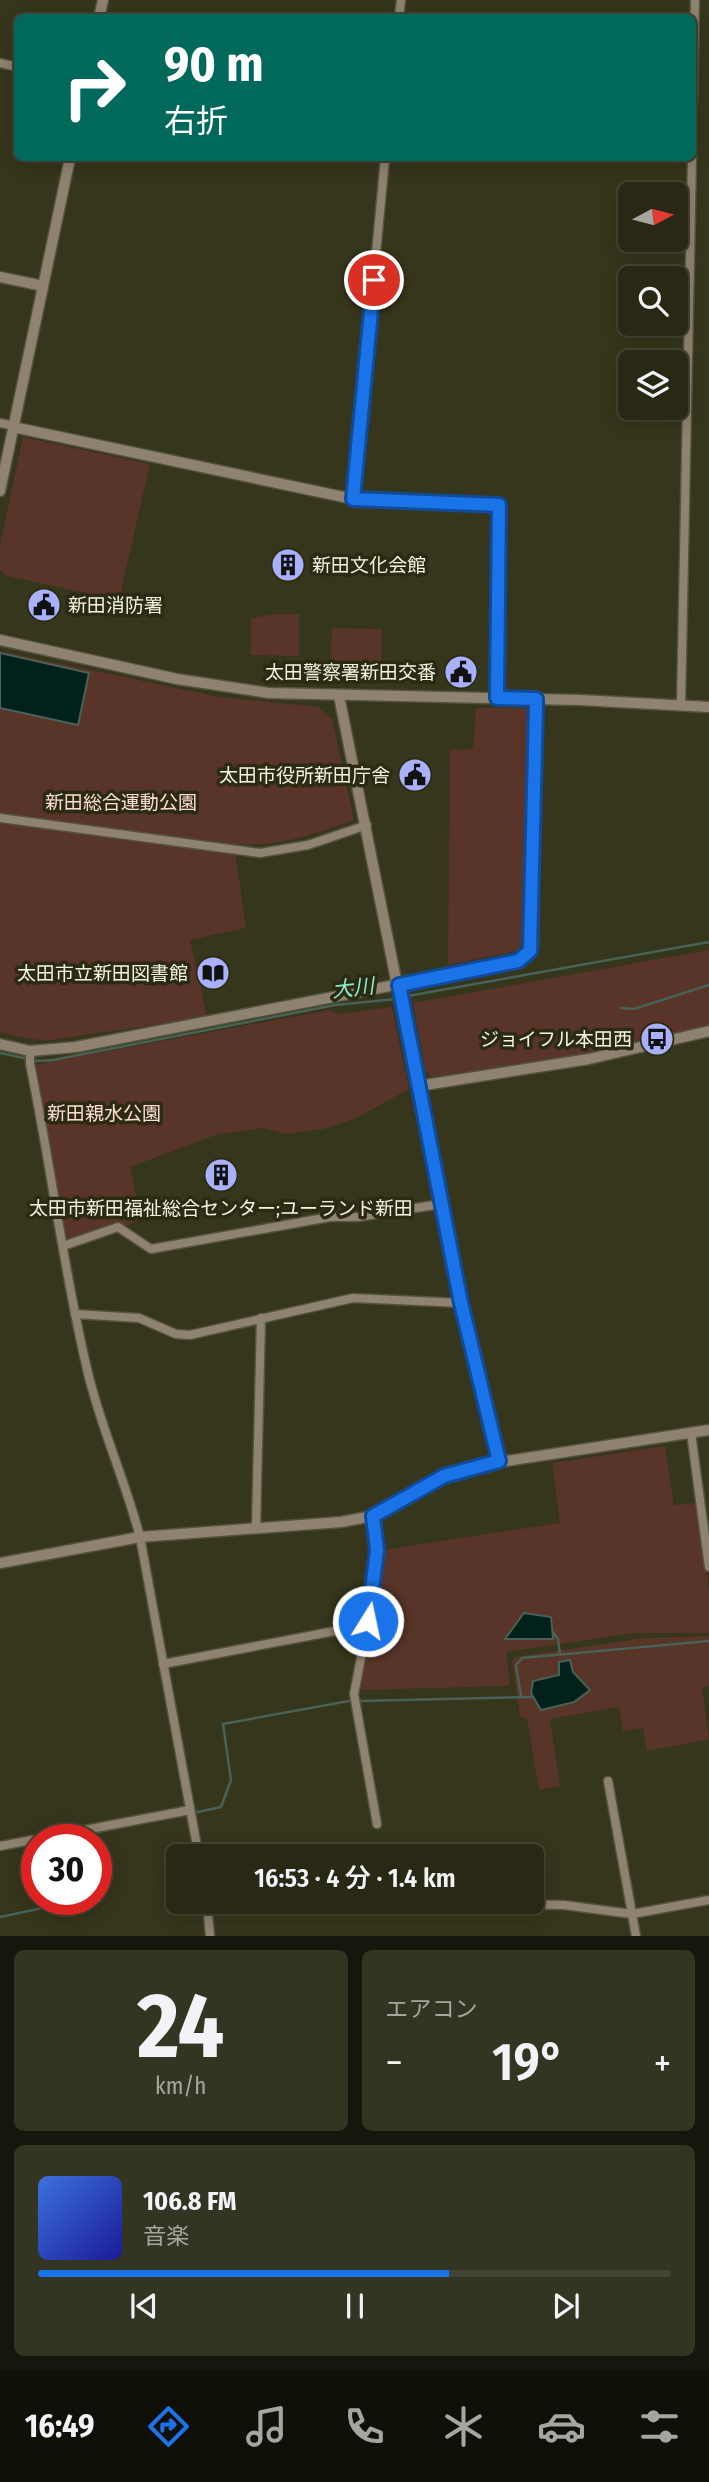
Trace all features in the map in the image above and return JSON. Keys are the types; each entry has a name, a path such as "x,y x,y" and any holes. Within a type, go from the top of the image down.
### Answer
{"street":[{"path":"0,491 69,161"},
{"path":"353,499 385,161"},
{"path":"681,705 692,161"},
{"path":"0,277 43,286"},
{"path":"0,423 353,499 499,505 497,698"},
{"path":"0,640 221,687 339,696 536,699 709,707"},
{"path":"339,696 461,1303 499,1461"},
{"path":"0,1044 30,1051 76,1047 399,988 518,961 530,951 536,699"},
{"path":"0,818 260,853 309,845 367,825"},
{"path":"418,1086 600,1057 709,1031"},
{"path":"30,1051 30,1064 75,1314 95,1402 128,1489 140,1537 197,1844"},
{"path":"63,1246 118,1227 151,1249 330,1217 358,1217 441,1204"},
{"path":"75,1314 139,1318 176,1334 190,1335 353,1298 461,1303"},
{"path":"256,1528 261,1318"},
{"path":"0,1563 140,1537 341,1522 373,1516 444,1476 499,1461 709,1430"},
{"path":"691,1433 709,1567"},
{"path":"373,1516 377,1550 368,1621 354,1694 377,1824"},
{"path":"163,1664 340,1630 368,1621"},
{"path":"608,1781 636,1936"},
{"path":"0,1846 190,1810"},
{"path":"544,1905 632,1914 709,1900"},
{"path":"208,1914 210,1936"}],"green space":[{"path":"23,437 150,464 119,600 7,576 0,570 0,545"},
{"path":"299,614 299,656 251,655 251,618"},
{"path":"332,628 382,629 381,682 329,681"},
{"name":"新田総合運動公園","path":"0,651 219,697 318,707 332,719 354,820 281,842 234,844 246,928 190,940 207,1017 44,1041 0,1033"},
{"path":"476,708 529,708 527,940 517,951 448,965 450,750 473,749"},
{"name":"新田親水公園","path":"709,950 709,1025 589,1054 432,1077 425,1071 406,1074 409,1089 354,1119 323,1129 287,1134 263,1128 218,1134 130,1167 141,1218 125,1227 119,1223 70,1239 65,1235 33,1065 329,1010 338,1014 392,1007 405,1072 425,1067 413,1003"},
{"path":"665,1446 674,1505 697,1503 709,1589 709,1633 634,1633 506,1652 510,1682 507,1686 357,1688 370,1646 381,1550 560,1523 552,1463"},
{"path":"709,1636 709,1686 702,1687 709,1739 647,1751 643,1728 623,1731 619,1707 550,1719 560,1786 539,1790 527,1719 520,1716 512,1661 515,1657 645,1638"}],"water":[{"path":"0,653 89,673 78,725 0,708"},
{"path":"524,1613 551,1617 553,1639 505,1639"},
{"path":"570,1660 573,1672 590,1690 574,1702 541,1710 531,1693 533,1681 559,1675 559,1662"}],"waterway":[{"name":"大川","path":"402,997 709,942"},
{"path":"621,1008 634,1009 709,985"},
{"name":"大川","path":"0,1053 38,1061 53,1060 335,1005 396,999"},
{"path":"553,1632 558,1639 560,1654"},
{"path":"521,1696 516,1665 522,1658 709,1641"},
{"path":"360,1701 532,1697"},
{"path":"193,1813 221,1807 231,1780 223,1724 349,1701"},
{"path":"112,1829 183,1815"},
{"path":"0,1917 21,1913"}],"place":[{"name":"新田文化会館","path":"288,565"},
{"name":"新田消防署","path":"44,605"},
{"name":"太田警察署新田交番","path":"461,672"},
{"name":"太田市役所新田庁舎","path":"415,775"},
{"name":"太田市立新田図書館","path":"213,973"},
{"name":"ジョイフル本田西","path":"657,1039"},
{"name":"太田市新田福祉総合センター;ユーランド新田","path":"221,1175"}],"route":[{"path":"368,1621 374,1591 372,1574 377,1550 373,1516 444,1476 499,1461 467,1332 399,985 518,961 527,957 533,945 536,707 536,699 497,698 499,505 353,499 374,280"}]}
